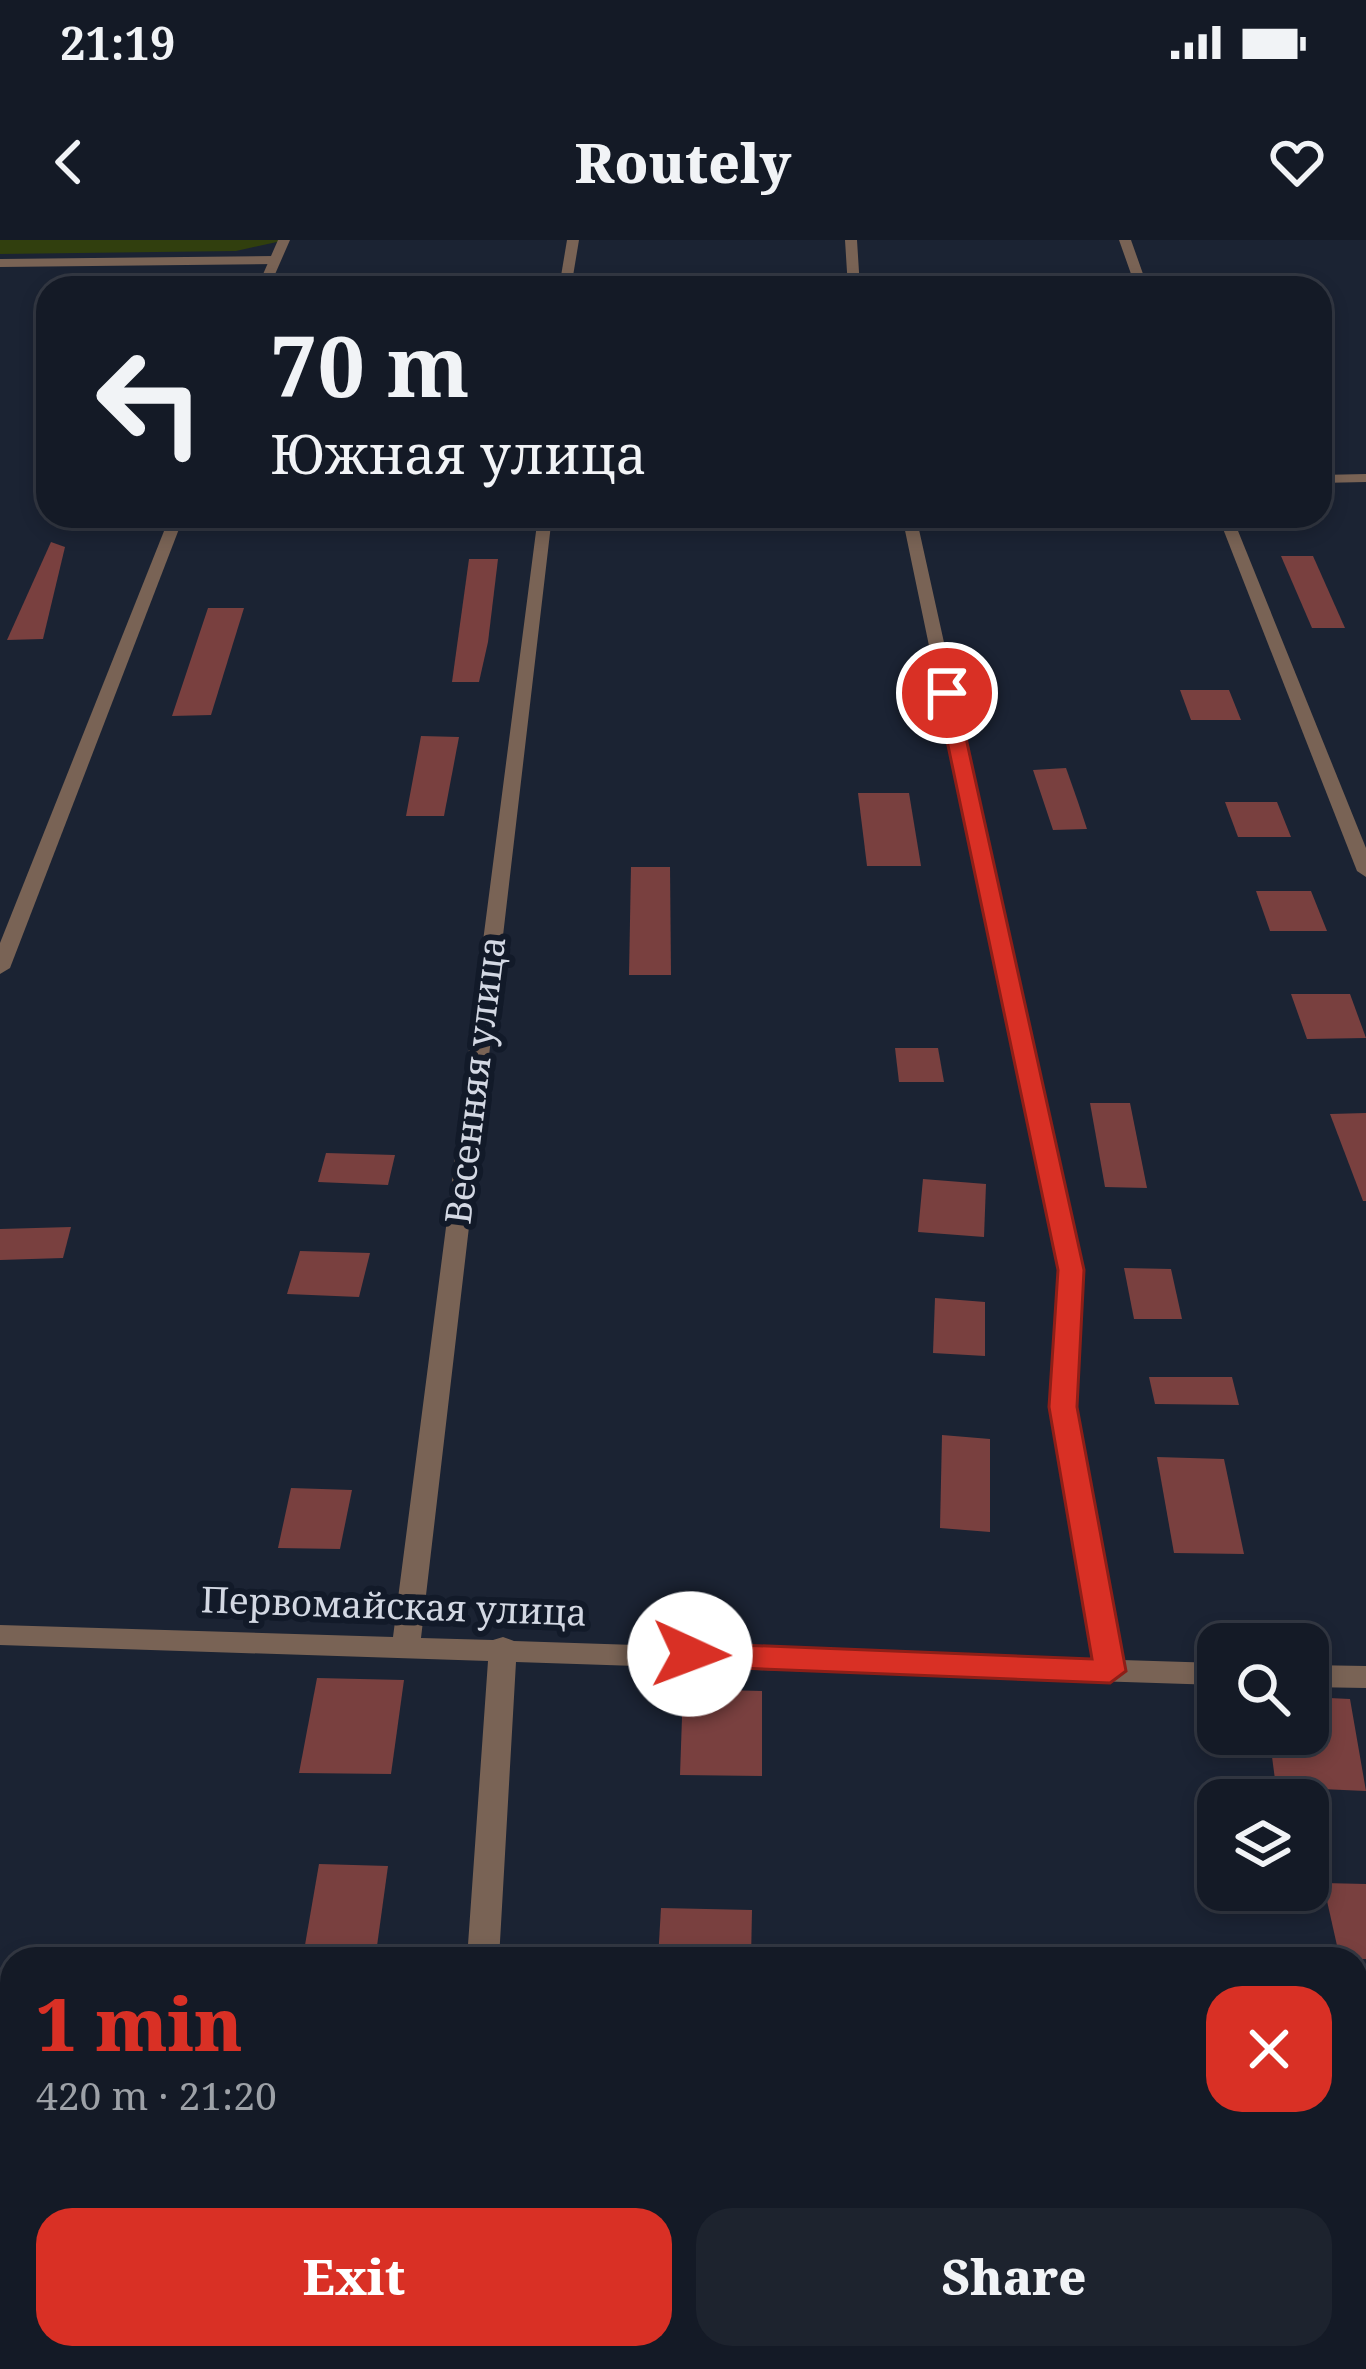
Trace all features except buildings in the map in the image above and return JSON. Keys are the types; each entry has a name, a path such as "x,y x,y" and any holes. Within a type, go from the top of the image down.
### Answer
{"street":[{"path":"268,276 284,240"},
{"path":"567,276 573,240"},
{"path":"850,240 853,276"},
{"path":"1125,240 1138,276"},
{"path":"1332,479 1366,478"},
{"path":"0,968 172,528"},
{"name":"Весенняя улица","path":"406,1645 543,528"},
{"path":"912,528 1071,1270 1063,1407 1110,1671"},
{"path":"1230,528 1366,871"},
{"name":"Первомайская улица","path":"0,1635 503,1647 1197,1673"},
{"path":"484,1947 503,1647"},
{"path":"1329,1676 1366,1677"}],"lane":[{"path":"0,263 275,260"}],"green space":[{"path":"0,240 286,240 236,251 0,254"}],"route":[{"path":"690,1654 1110,1671 1063,1407 1071,1270 947,693"}]}
